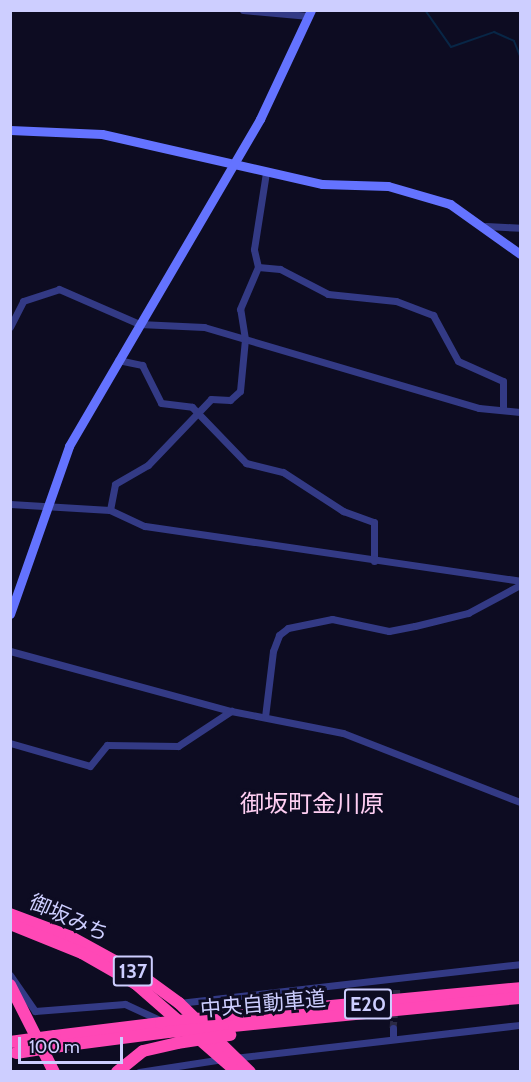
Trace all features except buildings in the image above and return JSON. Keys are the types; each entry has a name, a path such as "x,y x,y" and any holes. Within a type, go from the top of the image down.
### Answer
{"highway":[{"name":"御坂みち","path":"10,914 105,954 179,1003 237,1071"},
{"name":"御坂みち","path":"10,924 82,953 136,984 228,1059 250,1071"},
{"path":"10,985 54,1071"},
{"name":"中央自動車道","path":"223,1027 520,988"},
{"name":"中央自動車道","path":"12,1049 56,1037 109,1029 223,1027 520,998"},
{"path":"10,1000 45,1071"},
{"path":"117,1071 143,1051 177,1043 223,1027"},
{"name":"中央自動車道","path":"56,1037 165,1028"},
{"path":"10,1036 56,1037"}],"street":[{"path":"10,614 44,508 69,447 232,166 310,13 243,10"},
{"path":"10,130 102,134 232,166 322,184 388,186 450,204 486,226 520,254"},
{"path":"110,510 115,484 148,465 211,399 230,400 240,391 245,339 240,309 258,267 254,249 266,172"},
{"path":"486,226 520,228"},
{"path":"258,267 280,269 328,294 385,298 433,315 458,361 503,381 503,410"},
{"path":"10,327 22,301 51,289 140,324 195,326 503,410 520,412"},
{"path":"118,360 142,364 161,403 192,407 246,463 283,472 334,506 374,522 374,561"},
{"path":"10,504 44,508 110,510 145,526 520,583"},
{"path":"265,717 273,651 279,635 288,628 332,619 389,630 415,626 468,613 520,583"},
{"path":"10,651 231,711 354,736 520,802"},
{"path":"10,743 90,766 107,746 178,746 231,711"},
{"path":"179,1003 520,964"},
{"path":"10,975 35,1011 125,1004 143,1008 228,1059"},
{"path":"397,988 398,978"},
{"path":"140,1071 393,1038 520,1025"},
{"path":"393,1028 393,1038"}],"waterway":[{"path":"425,10 451,47 494,32 514,41 520,56"}],"tunnel":[{"path":"393,1028 397,988"}],"district":[{"name":"御坂町金川原","path":"312,804"}]}
